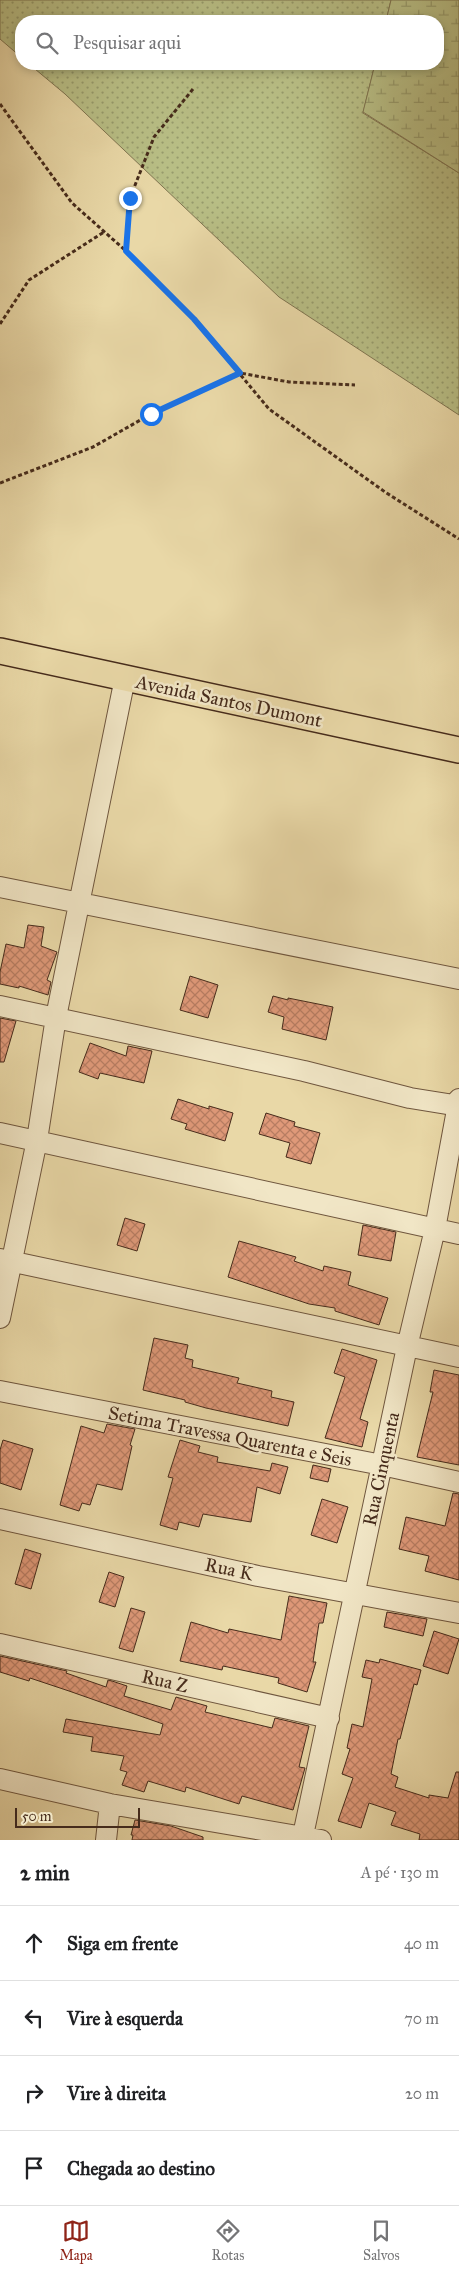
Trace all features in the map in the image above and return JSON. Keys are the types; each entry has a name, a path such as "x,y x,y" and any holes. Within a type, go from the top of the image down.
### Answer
{"main road":[{"name":"Avenida Santos Dumont","path":"0,651 459,750"}],"street":[{"path":"0,1318 6,1260 37,1140 56,1017 125,678"},
{"path":"0,887 459,979"},
{"path":"0,1006 304,1071 410,1098 459,1104"},
{"name":"Rua Cinquenta","path":"308,1839 329,1718 407,1347 435,1230 459,1104"},
{"path":"0,1133 459,1234"},
{"path":"6,1260 459,1357"},
{"name":"Setima Travessa Quarenta e Seis","path":"0,1391 382,1465 459,1482"},
{"name":"Rua K","path":"0,1519 229,1570 355,1592 459,1613"},
{"name":"Rua Z","path":"0,1644 329,1718"},
{"path":"0,1779 110,1804 308,1839"},
{"path":"106,1840 110,1804"}],"path":[{"path":"126,251 130,198 154,137 193,89"},
{"path":"0,104 72,203 126,251 194,319 269,408 385,492 459,538"},
{"path":"0,324 29,280 105,232"},
{"path":"0,483 93,447 151,414 240,373 289,382 355,385"}],"green space":[{"path":"0,0 391,0 387,15 15,15 15,52 0,39"},
{"path":"391,0 459,0 459,173 363,112 374,70 444,70 444,15 387,15"},
{"path":"36,70 374,70 363,113 459,173 459,415 279,297 65,94"}],"building":[{"path":"28,925 44,927 41,946 57,952 47,980 51,982 48,995 19,986 19,988 0,984 0,972 6,944 24,948"},
{"path":"190,976 218,985 208,1018 180,1010"},
{"path":"273,996 333,1007 326,1040 282,1029 284,1017 268,1012"},
{"path":"0,1018 16,1021 4,1062 0,1062"},
{"path":"90,1043 126,1056 128,1046 152,1051 144,1083 100,1073 98,1079 79,1072"},
{"path":"178,1099 209,1109 209,1106 233,1113 225,1141 185,1129 187,1124 171,1119"},
{"path":"266,1113 295,1122 294,1126 320,1133 311,1164 286,1157 290,1143 259,1134"},
{"path":"125,1218 145,1224 137,1251 117,1245"},
{"path":"363,1225 396,1232 391,1261 358,1255"},
{"path":"239,1241 296,1257 294,1261 323,1271 324,1266 351,1272 348,1285 388,1298 379,1325 335,1311 335,1308 309,1304 228,1277"},
{"path":"154,1338 188,1345 185,1358 193,1360 192,1367 239,1378 237,1383 272,1391 271,1397 294,1402 288,1426 206,1408 185,1402 185,1400 143,1390"},
{"path":"342,1349 377,1360 360,1419 368,1422 362,1447 325,1438 345,1377 334,1373"},
{"path":"434,1370 459,1375 459,1465 417,1457 433,1392 430,1392"},
{"path":"107,1424 135,1429 130,1445 132,1446 122,1490 97,1484 90,1505 82,1503 79,1511 60,1505 81,1426 104,1433"},
{"path":"3,1440 33,1449 21,1490 0,1483 0,1450"},
{"path":"180,1440 200,1446 198,1452 218,1457 217,1462 270,1471 272,1463 288,1467 280,1494 257,1487 251,1522 203,1514 199,1527 179,1522 177,1530 160,1525 173,1478 168,1477"},
{"path":"313,1465 331,1469 328,1482 310,1478"},
{"path":"453,1493 459,1494 459,1580 425,1571 429,1556 399,1549 406,1517 445,1526"},
{"path":"322,1499 348,1507 337,1543 311,1535"},
{"path":"25,1549 41,1554 31,1589 15,1584"},
{"path":"109,1572 124,1577 115,1607 99,1602"},
{"path":"289,1596 327,1603 323,1623 319,1623 313,1662 316,1662 307,1692 278,1683 279,1678 223,1666 222,1670 180,1661 191,1622 228,1633 229,1629 281,1640"},
{"path":"131,1608 145,1612 133,1652 119,1648"},
{"path":"387,1612 427,1619 423,1636 384,1627"},
{"path":"434,1631 459,1639 448,1674 423,1666"},
{"path":"0,1656 67,1671 66,1673 106,1687 108,1680 112,1681 127,1686 124,1696 171,1710 176,1697 207,1706 205,1712 272,1728 275,1718 309,1726 299,1767 305,1768 293,1810 242,1796 239,1804 186,1787 185,1792 148,1781 144,1792 122,1785 127,1772 120,1770 124,1756 91,1751 93,1737 63,1732 66,1719 160,1735 163,1724 30,1678 29,1681 0,1672"},
{"path":"380,1659 421,1670 417,1685 414,1684 400,1739 398,1739 391,1774 398,1777 395,1787 429,1798 429,1795 448,1798 456,1772 459,1772 459,1840 419,1840 420,1834 391,1825 396,1812 369,1803 361,1828 338,1821 353,1778 342,1774 350,1749 347,1748 352,1724 363,1727 372,1679 362,1677 366,1660 379,1663"},
{"path":"135,1820 171,1826 203,1837 203,1840 132,1840 133,1835 131,1835"}],"route":[{"path":"130,198 126,251 194,319 240,373 151,414"}]}
